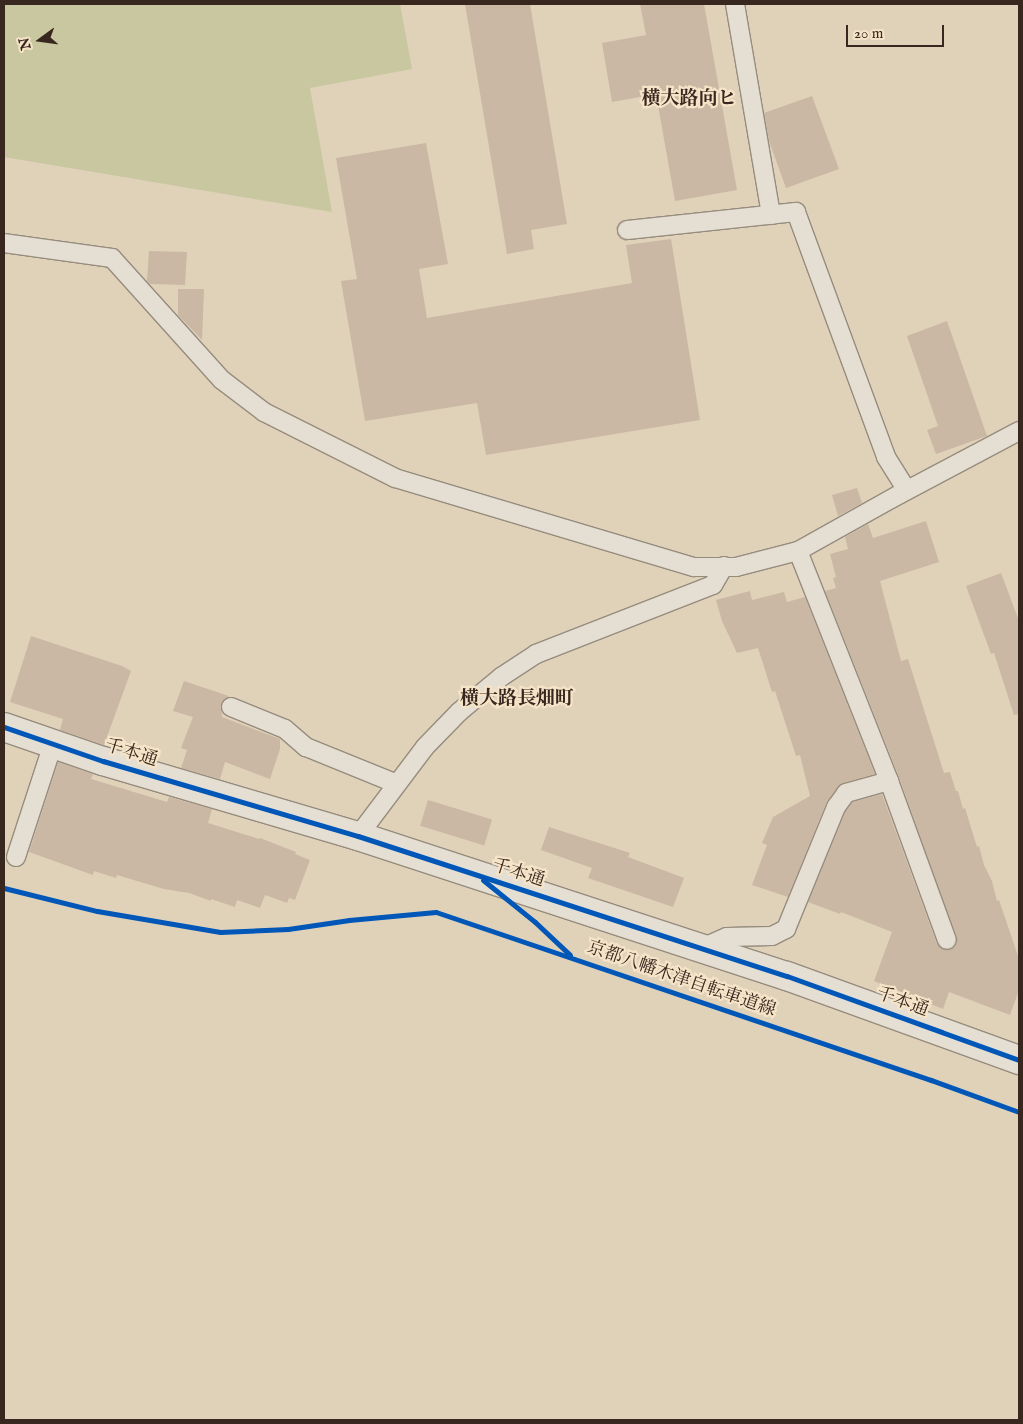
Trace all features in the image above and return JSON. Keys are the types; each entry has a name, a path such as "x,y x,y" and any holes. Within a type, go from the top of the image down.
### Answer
{"street":[{"name":"千本通","path":"4,727 103,761 358,836 702,948 787,976 1019,1060"}],"lane":[{"path":"735,4 771,215"},
{"path":"628,230 796,212 886,457 906,490"},
{"path":"4,243 112,258 222,380 257,407 395,478 694,567 736,567 798,551 906,490 1019,431"},
{"path":"798,551 888,781 947,940"},
{"path":"358,836 425,747 459,712 500,677 536,654 713,585 724,566"},
{"path":"230,706 285,729 306,747 397,784"},
{"path":"16,857 53,744"},
{"path":"702,948 727,937 772,936 786,929 836,807 846,793 888,781"}],"green space":[{"path":"4,4 400,4 412,69 310,88 332,212 4,157"}],"building":[{"path":"465,4 530,4 567,224 531,230 534,249 507,254"},
{"path":"640,4 704,4 737,190 675,201 656,94 612,102 602,43 646,35"},
{"path":"812,96 839,169 786,188 769,141 764,113"},
{"path":"426,143 448,264 419,269 427,318 632,283 626,245 671,239 700,420 486,455 477,403 365,421 341,281 357,279 336,158"},
{"path":"149,251 187,252 185,285 150,284 147,281"},
{"path":"178,289 204,289 202,340 178,315"},
{"path":"947,321 987,436 936,454 927,430 938,426 907,336"},
{"path":"857,488 862,503 838,516 832,495"},
{"path":"926,521 939,562 880,581 901,661 908,659 944,773 950,772 963,809 965,808 977,847 979,846 984,865 992,881 997,901 999,900 1019,959 1019,990 1010,1015 949,992 943,1009 874,981 892,932 841,912 840,914 808,902 845,812 852,802 882,794 937,944 946,950 955,947 957,942 899,777 825,591 836,588 833,578 836,577 830,554 848,549 845,537 868,524 873,538"},
{"path":"1001,573 1019,621 1019,714 1014,715 994,653 991,654 966,586"},
{"path":"750,591 752,600 784,592 787,602 805,597 875,774 843,783 827,801 788,897 752,885 767,845 762,843 773,817 810,796 800,755 796,756 775,691 772,692 758,648 737,653 722,621 716,600"},
{"path":"31,636 122,666 131,671 104,745 60,730 63,719 10,702"},
{"path":"184,681 229,696 221,703 222,717 280,739 280,749 270,779 225,762 220,779 181,768 187,750 181,748 193,717 173,711"},
{"path":"58,762 93,774 91,779 167,802 169,797 212,809 208,823 260,838 296,852 295,854 310,860 295,900 289,898 287,903 265,895 260,908 237,900 235,907 117,875 116,878 94,871 93,875 29,852"},
{"path":"428,800 492,820 484,845 420,826"},
{"path":"549,827 630,853 628,857 684,878 673,907 588,878 592,868 541,850"}],"cycle path":[{"path":"4,727 103,761 358,836 787,976 1019,1060"},
{"path":"483,880 535,922 570,955"},
{"name":"京都八幡木津自転車道線","path":"4,888 97,911 220,932 288,929 349,920 436,912 931,1080 1019,1112"}],"district":[{"name":"横大路向ヒ","path":"689,100"},
{"name":"横大路長畑町","path":"517,700"}]}
